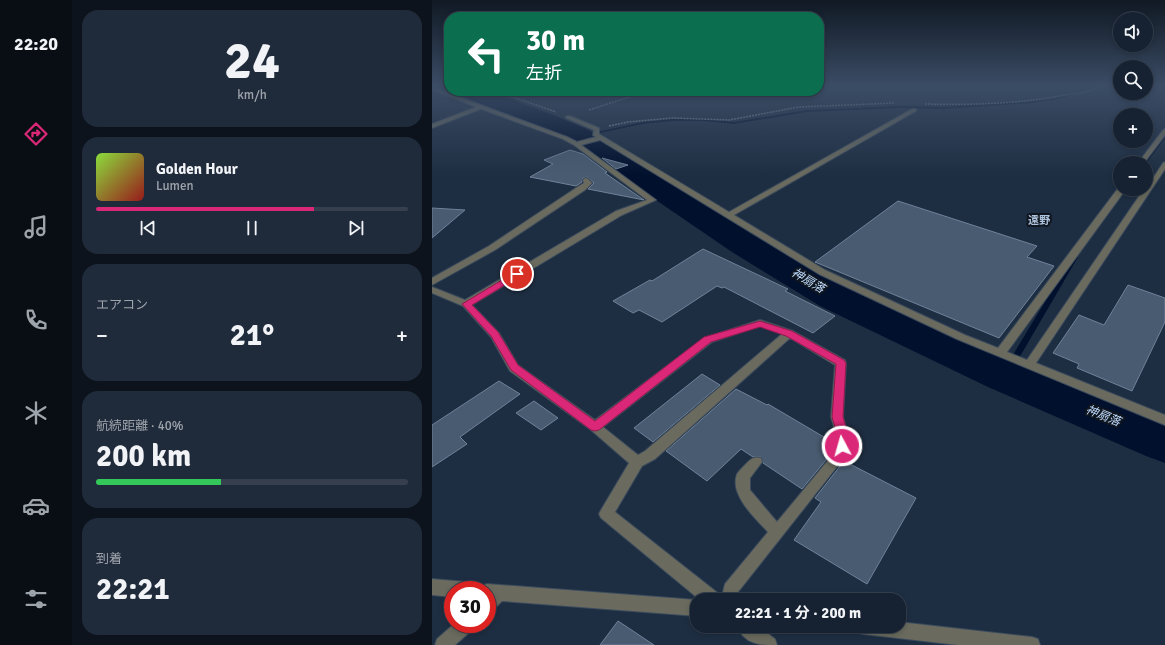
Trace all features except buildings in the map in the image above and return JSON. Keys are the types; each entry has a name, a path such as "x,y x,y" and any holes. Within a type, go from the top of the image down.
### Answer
{"street":[{"path":"432,126 460,115"},
{"path":"466,304 619,213 652,200 576,144 565,138 503,115"},
{"path":"728,215 905,115"},
{"path":"568,117 597,129 596,135 822,272 960,337 1165,420"},
{"path":"1146,156 1165,130"},
{"path":"576,144 601,138"},
{"path":"1029,365 1165,164"},
{"path":"432,282 492,248 582,188 588,183 586,180"},
{"path":"1000,353 1117,196"},
{"path":"432,290 466,304 495,335 514,368 595,427 637,462"},
{"path":"595,427 708,340 760,323 789,334 841,363 837,417 843,437 841,454 731,588 730,593"},
{"path":"704,593 606,514 637,462 650,455 789,334"},
{"path":"756,462 743,476 743,491 756,510 777,532"},
{"path":"432,587 444,588"},
{"path":"496,592 690,607"},
{"path":"906,632 993,643 1032,645"},
{"path":"443,645 456,633"},
{"path":"753,633 768,645"}],"path":[{"path":"563,115 568,117 574,115"},
{"path":"597,129 628,122 661,118 685,117 729,120 755,115"}],"waterway":[{"name":"神扇落","path":"531,115 580,136 745,244 835,297 1005,375 1165,441"},
{"path":"580,136 643,123 673,120 704,120 734,123 782,115"},
{"path":"1149,156 1165,135"},
{"path":"1005,375 1075,257"}],"district":[{"name":"遠野","path":"1039,220"}],"route":[{"path":"517,274 466,304 495,335 514,368 595,427 708,340 722,334 760,323 789,334 841,363 837,417 843,437 842,446"}]}
